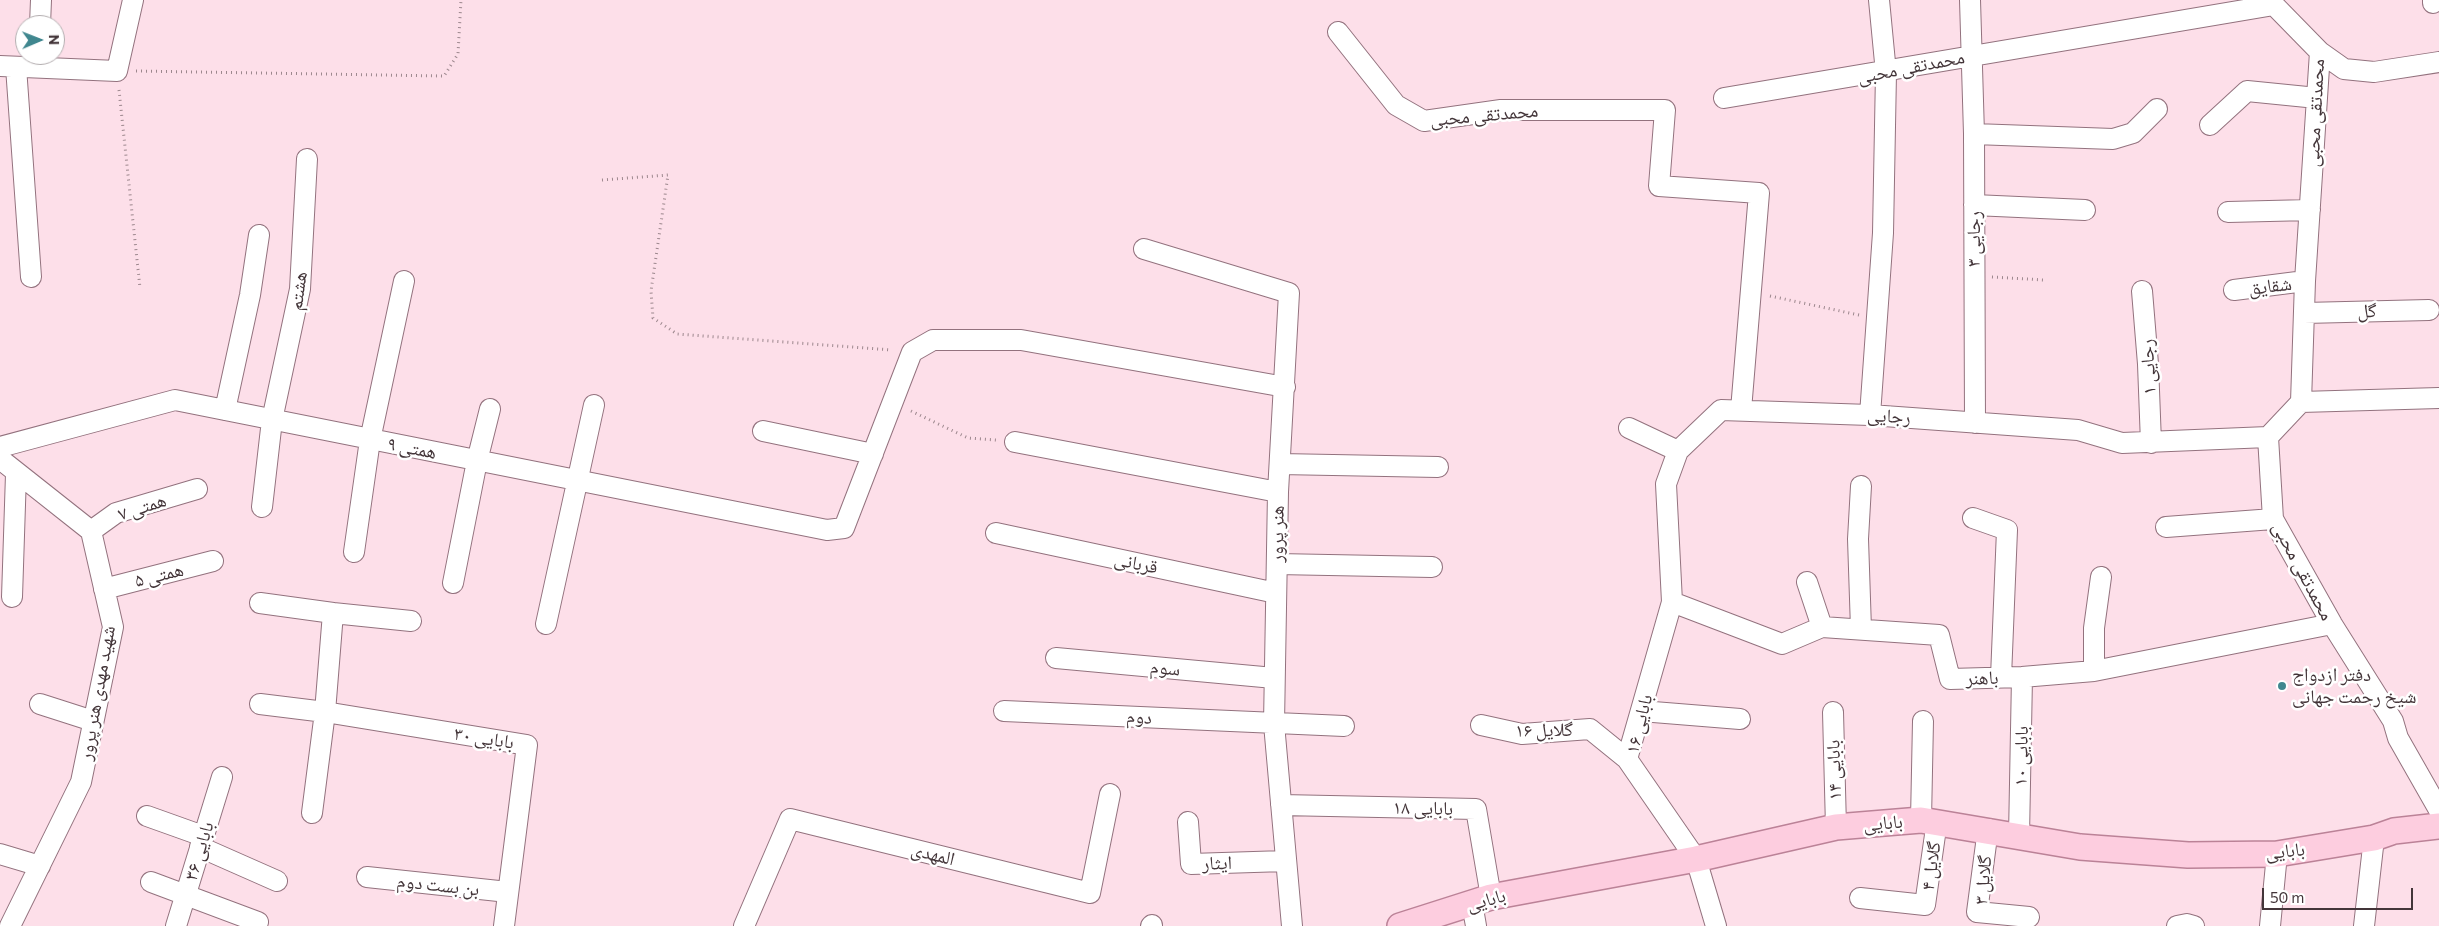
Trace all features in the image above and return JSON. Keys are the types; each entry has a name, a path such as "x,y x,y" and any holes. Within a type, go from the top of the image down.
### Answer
{"main road":[{"name":"بابایی","path":"1400,926 1836,827 1929,820 1988,829 2080,847 2188,855 2277,854 2374,838 2394,831 2439,826"},
{"name":"بابایی","path":"2374,838 2396,844 2439,843"}],"street":[{"path":"40,15 41,0"},
{"path":"65,64 117,71 133,0"},
{"path":"1870,415 1883,233 1886,73 1879,0"},
{"name":"رجایی ۳","path":"1970,0 1974,134 1975,423"},
{"name":"محمدتقی محبی","path":"1724,98 1886,73 1971,55 2274,3 2320,52 2305,281 2302,402"},
{"name":"محمدتقی محبی","path":"1338,32 1396,105 1424,121 1501,110 1665,110 1659,186 1760,193 1741,410"},
{"path":"2320,52 2344,69 2374,72 2439,62"},
{"path":"8,67 31,276"},
{"path":"2210,125 2247,91 2317,98"},
{"path":"1974,134 2113,139 2133,133 2157,109"},
{"name":"هشتم","path":"262,507 272,420 300,289 308,159"},
{"path":"1974,205 2085,210"},
{"path":"2228,212 2310,210"},
{"path":"225,410 250,295 259,235"},
{"name":"هنر پرور","path":"1144,248 1289,294 1278,492 1274,724 1292,926"},
{"path":"354,552 370,440 404,281"},
{"name":"شقایق","path":"2234,290 2305,281"},
{"name":"رجایی ۱","path":"2142,291 2148,364 2151,443"},
{"name":"گل","path":"2304,313 2430,310"},
{"path":"763,432 873,454 912,352 933,340 1020,340 1284,387"},
{"path":"2268,437 2302,402 2439,398"},
{"name":"همتی ۹","path":"0,447 175,400 827,530 844,528 873,454"},
{"path":"546,624 594,405"},
{"path":"453,583 476,461 490,409"},
{"name":"رجایی","path":"1672,602 1666,484 1678,451 1721,410 1870,415 2078,430 2122,443 2268,437"},
{"path":"1629,428 1678,451"},
{"name":"محمدتقی محبی","path":"2268,437 2273,519 2332,624 2393,721 2398,738 2439,810"},
{"path":"1015,442 1278,492"},
{"path":"0,459 16,474 91,531"},
{"path":"1280,464 1438,467"},
{"path":"12,597 16,474"},
{"path":"1861,486 1858,539 1861,628"},
{"name":"همتی ۷","path":"91,531 116,513 197,489"},
{"path":"1973,518 2007,530 2000,677"},
{"path":"2166,527 2273,519"},
{"name":"شهید مهدی هنر پرور","path":"10,926 81,782 113,627 91,531"},
{"name":"قربانی","path":"996,533 1276,593"},
{"name":"همتی ۵","path":"104,589 214,562"},
{"path":"1277,564 1432,567"},
{"path":"2094,671 2094,628 2101,577"},
{"path":"1807,582 1822,627"},
{"name":"باهنر","path":"1672,602 1782,644 1822,627 1861,628 1939,636 1950,679 2022,677 2094,671 2332,624"},
{"name":"بابایی ۱۶","path":"1672,602 1627,760 1696,859 1716,926"},
{"path":"260,603 411,621"},
{"path":"312,813 325,712 333,613"},
{"name":"سوم","path":"1056,658 1274,678"},
{"name":"بابایی ۱۰","path":"2019,836 2022,677"},
{"path":"40,704 93,721"},
{"name":"بابایی ۳۰","path":"260,704 325,712 528,745 504,926"},
{"name":"دوم","path":"1004,711 1344,726"},
{"path":"1641,711 1740,719"},
{"name":"بابایی ۱۴","path":"1833,712 1836,827"},
{"path":"1923,720 1929,820"},
{"name":"محمدتقی محبی","path":"2393,721 2410,732 2439,784"},
{"name":"گلایل ۱۶","path":"1481,725 1522,734 1590,729 1627,760"},
{"name":"بابایی ۳۶","path":"176,926 222,776"},
{"name":"المهدی","path":"744,926 790,819 1090,893 1110,794"},
{"name":"بابایی ۱۸","path":"1281,805 1476,809 1480,908"},
{"path":"147,816 277,881"},
{"name":"گلایل ۴","path":"1860,898 1925,905 1929,820"},
{"name":"ایثار","path":"1188,822 1191,864 1285,861"},
{"name":"گلایل ۳","path":"1988,829 1977,912 2028,917"},
{"path":"2364,926 2374,838"},
{"path":"0,854 40,866"},
{"path":"2270,926 2277,854"},
{"name":"بن بست دوم","path":"367,877 508,892"},
{"path":"151,882 186,893 258,922"},
{"path":"2177,926 2187,924 2194,926"}],"path":[{"path":"140,288 117,71 444,76 458,54 462,0"},
{"path":"602,180 668,175 651,292 653,318 677,334 912,352"},
{"path":"1974,276 2044,280"},
{"path":"1751,292 1877,319"},
{"path":"898,389 910,410 968,438 1015,442"}],"place":[{"name":"دفتر ازدواج شیخ رحمت جهانی","path":"2282,686"}]}
